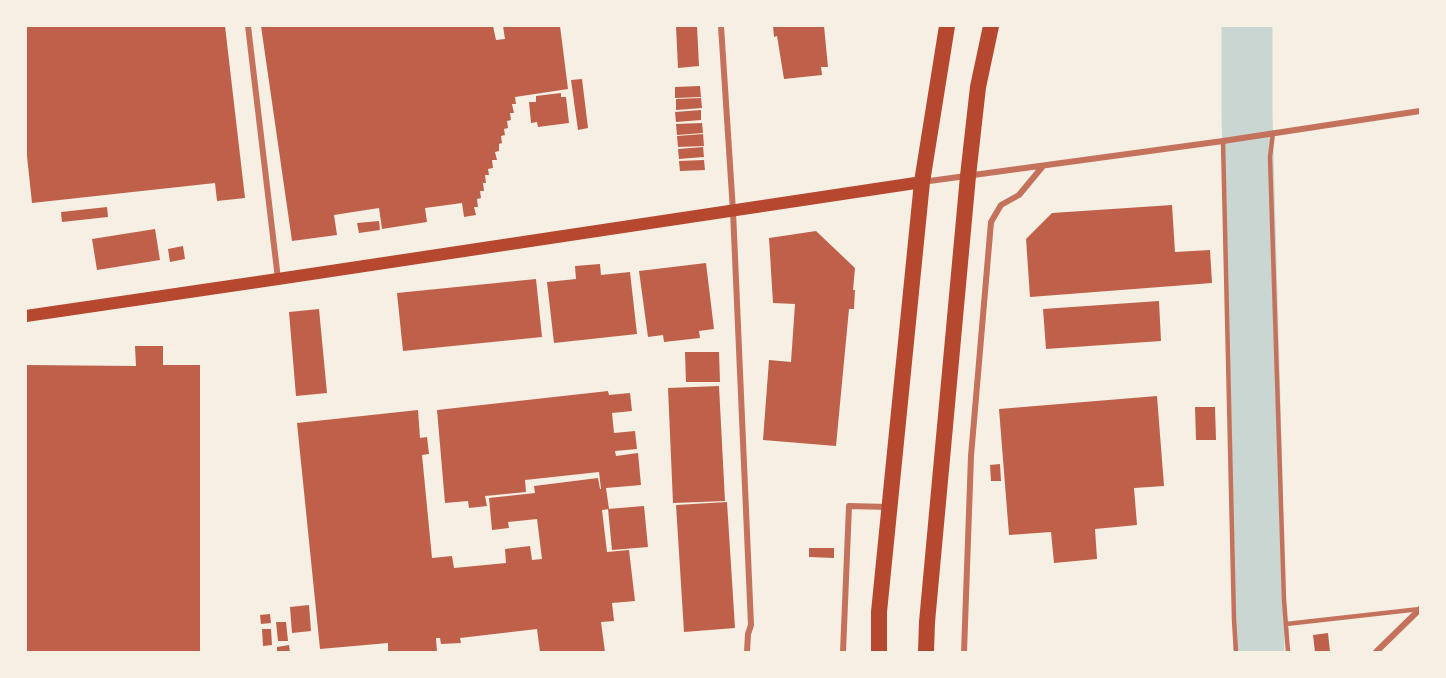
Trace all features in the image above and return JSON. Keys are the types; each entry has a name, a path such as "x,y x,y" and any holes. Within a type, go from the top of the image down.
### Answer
{"highway":[{"path":"879,652 879,612 922,182 947,26"},
{"path":"926,652 968,176 978,87 991,26"}],"main road":[{"path":"26,316 922,182"}],"street":[{"path":"248,26 278,279"},
{"path":"721,26 733,211 752,625 748,634 747,652"},
{"path":"922,182 1226,141 1420,111"},
{"path":"964,652 971,456 992,222 1000,206 1018,195 1042,166"},
{"path":"843,652 849,506 890,507"},
{"path":"1376,652 1420,609"}],"lane":[{"path":"1270,134 1288,652"},
{"path":"1226,141 1236,652"},
{"path":"1286,624 1420,609"}],"building":[{"path":"26,26 225,26 245,198 217,201 215,183 32,203 26,147"},
{"path":"261,26 493,26 496,40 505,39 503,26 560,26 568,89 515,97 516,104 512,104 514,113 510,113 511,120 507,121 508,128 504,129 505,135 501,136 502,143 499,144 499,151 495,152 497,160 492,160 493,168 488,169 489,175 485,175 484,191 480,191 481,198 477,199 478,207 474,207 476,215 464,217 462,203 425,208 427,222 382,229 379,208 334,215 337,235 292,241"},
{"path":"676,26 697,26 699,66 678,68"},
{"path":"773,26 824,26 828,67 821,67 822,75 784,79 777,36 774,37"},
{"path":"582,79 588,128 578,130 571,80"},
{"path":"700,86 701,97 675,98 675,87"},
{"path":"561,93 561,97 566,97 569,123 538,127 537,122 531,123 529,102 536,102 536,96"},
{"path":"701,98 702,108 676,110 676,99"},
{"path":"701,110 701,120 676,122 675,112"},
{"path":"702,123 703,133 677,135 676,124"},
{"path":"703,134 704,146 678,147 677,136"},
{"path":"703,147 704,157 679,159 678,149"},
{"path":"704,160 705,170 680,171 679,161"},
{"path":"1172,205 1175,252 1210,250 1212,283 1030,297 1026,239 1052,213"},
{"path":"107,207 108,217 62,222 61,212"},
{"path":"379,221 380,230 359,233 357,223"},
{"path":"155,229 160,260 97,270 92,239"},
{"path":"816,231 855,268 854,309 849,309 836,446 763,440 769,360 791,362 795,304 773,303 769,238"},
{"path":"183,246 185,259 170,262 168,249"},
{"path":"706,263 714,329 699,331 700,338 664,342 663,335 648,337 639,271"},
{"path":"600,264 601,275 630,272 637,334 554,343 547,282 576,279 575,266"},
{"path":"536,279 542,337 403,351 397,293"},
{"path":"1159,301 1161,341 1046,349 1043,309"},
{"path":"319,309 327,393 296,396 289,312"},
{"path":"135,346 163,346 163,365 200,365 200,652 26,652 26,365 136,366"},
{"path":"685,352 719,352 720,382 686,382"},
{"path":"719,386 725,501 673,503 668,388"},
{"path":"608,391 609,395 630,393 632,411 612,413 614,433 635,431 637,449 615,451 616,456 638,453 641,485 606,488 609,509 602,510 607,552 629,550 635,601 612,603 614,621 601,622 605,652 540,652 537,629 460,638 461,643 441,644 440,638 436,638 437,652 388,652 388,643 320,649 297,423 418,410 420,438 427,437 429,454 422,455 432,558 452,556 454,568 506,563 505,549 530,546 532,560 542,559 537,519 508,522 509,528 492,530 489,498 535,493 534,486 598,478 601,489 599,472 525,480 526,492 485,496 487,506 469,508 468,501 445,503 437,410"},
{"path":"1157,396 1164,486 1134,488 1137,525 1095,529 1097,559 1054,563 1051,532 1009,535 999,409"},
{"path":"1195,407 1215,407 1216,440 1196,440"},
{"path":"1000,464 1001,481 991,481 990,465"},
{"path":"727,502 735,628 684,632 676,505"},
{"path":"644,506 648,547 612,550 608,509"},
{"path":"809,548 834,548 834,558 809,557"},
{"path":"309,605 311,631 292,633 290,607"},
{"path":"270,614 271,623 261,624 260,615"},
{"path":"276,622 286,622 288,641 278,641"},
{"path":"262,629 271,629 272,645 263,646"},
{"path":"1328,633 1330,652 1315,652 1313,635"},
{"path":"289,645 290,652 277,652 277,647"}],"waterway":[{"path":"1247,26 1259,652"}]}
